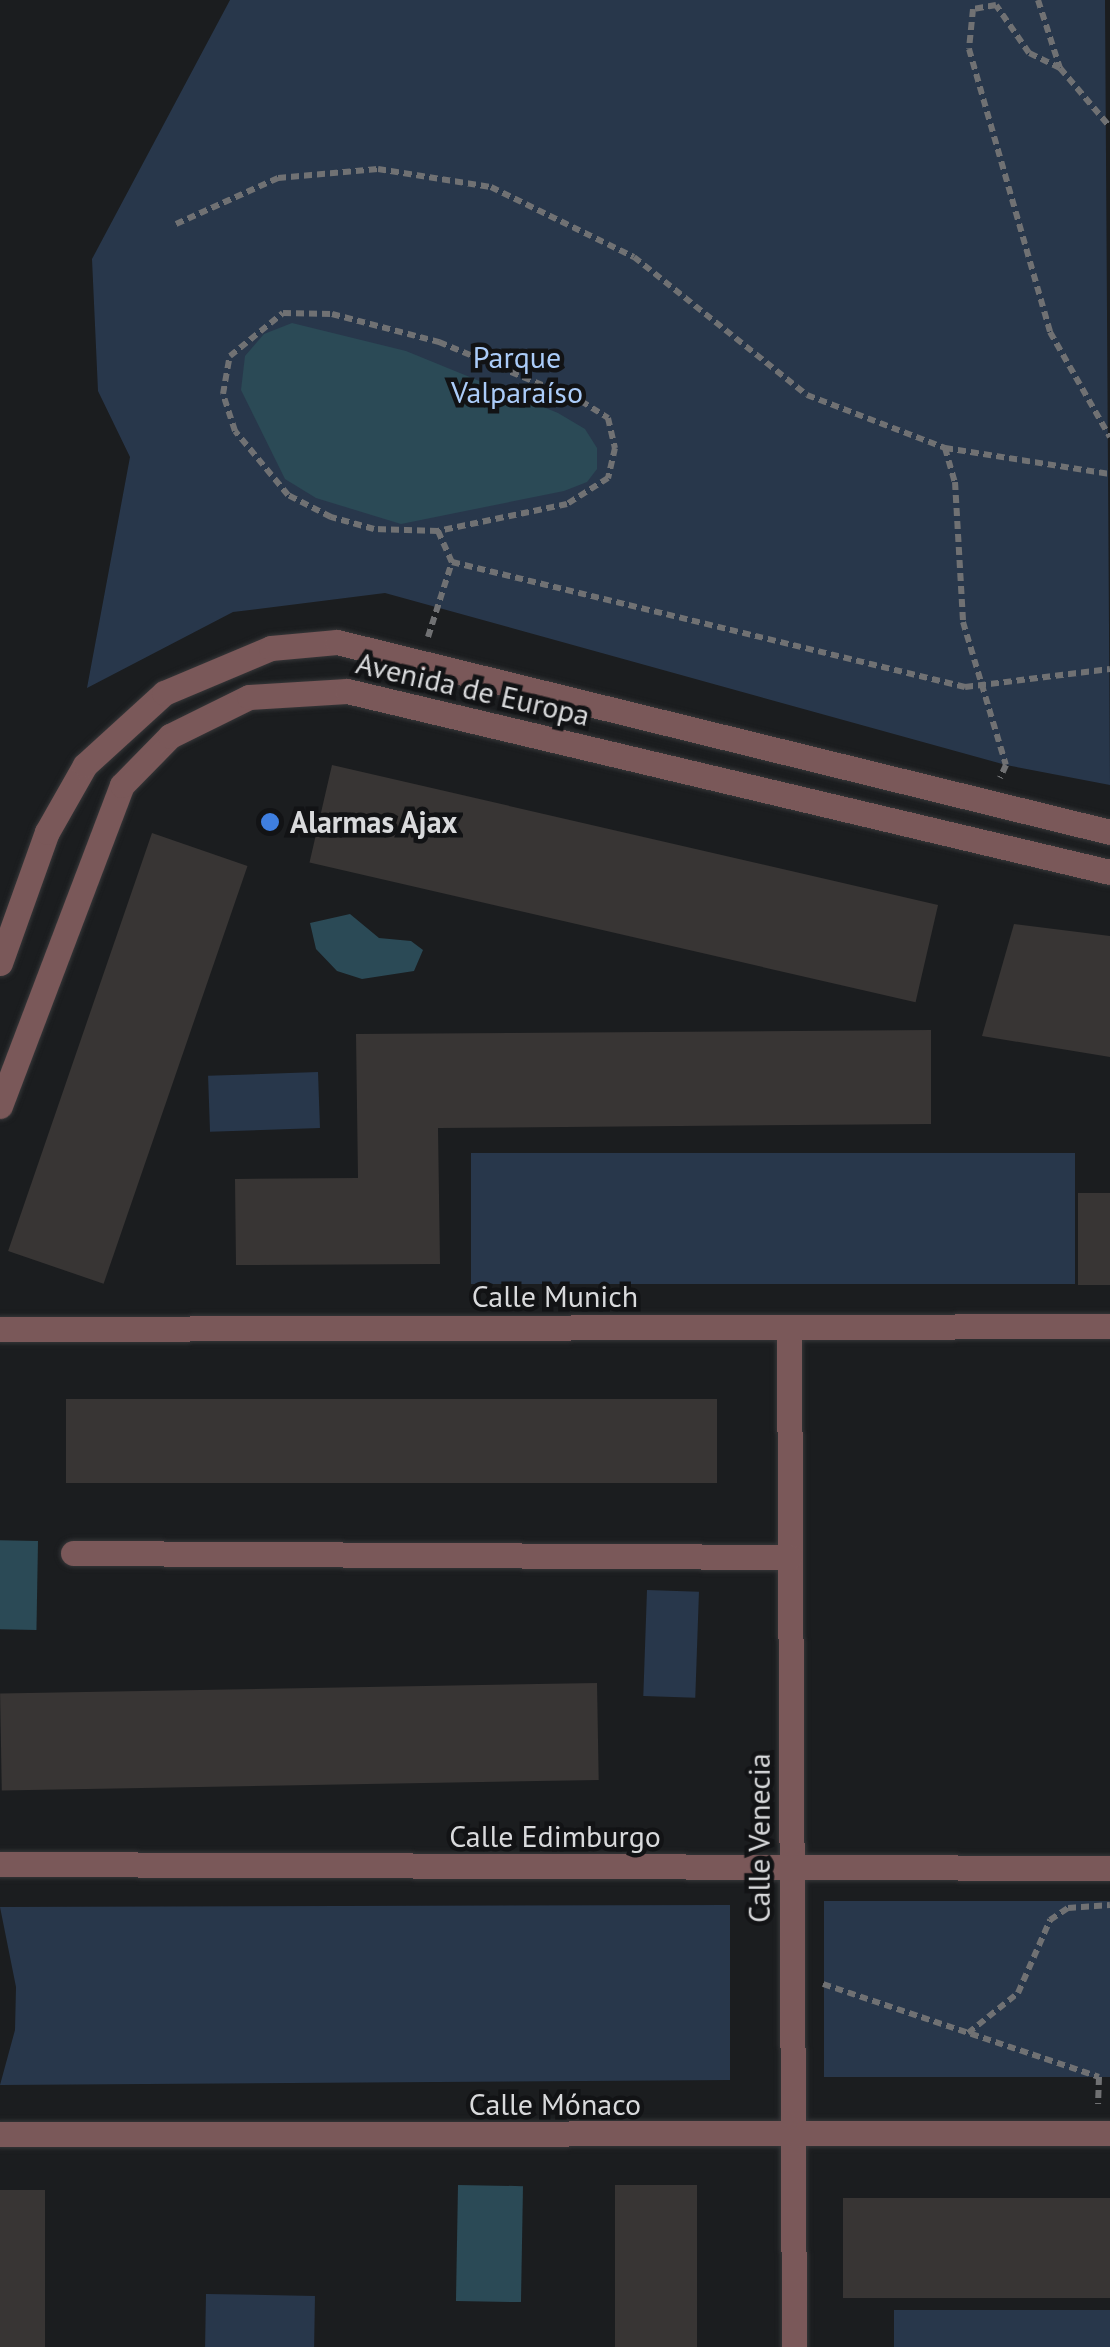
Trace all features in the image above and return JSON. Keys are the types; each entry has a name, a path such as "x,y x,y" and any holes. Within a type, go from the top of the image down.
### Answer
{"street":[{"name":"Avenida de Europa","path":"0,963 47,832 84,765 164,693 271,648 337,642 987,805 1110,832"},
{"name":"Avenida de Europa","path":"0,1106 99,832 122,785 170,736 248,697 347,691 1110,872"},
{"name":"Calle Munich","path":"0,1329 1110,1326"},
{"name":"Calle Venecia","path":"788,1328 794,2347"},
{"path":"73,1553 790,1556"},
{"name":"Calle Edimburgo","path":"0,1864 792,1870 1110,1868"},
{"name":"Calle Mónaco","path":"0,2134 793,2138 1104,2133"}],"path":[{"path":"1038,0 1060,68 1110,127"},
{"path":"1060,68 1029,54 996,5 973,8 970,49 1050,332 1110,438"},
{"path":"176,224 278,178 378,169 491,187 634,257 807,395 945,448 1110,474"},
{"path":"283,312 332,314 439,342 608,418 615,448 608,478 567,504 438,531 374,529 288,494 235,430 223,394 230,356 283,312"},
{"path":"945,448 955,482 963,622 1006,764 987,805"},
{"path":"422,664 452,562 438,531"},
{"path":"452,562 664,610 816,654 981,686 1110,669"},
{"path":"968,2033 1018,1993 1050,1920 1068,1908 1110,1905"},
{"path":"792,1983 822,1984 1099,2077 1104,2133"}],"green space":[{"name":"Parque Valparaíso","path":"230,0 1105,0 1110,785 1006,765 385,593 233,612 87,688 130,457 98,391 92,259"},
{"path":"318,1072 320,1128 210,1132 208,1076"},
{"path":"471,1153 1075,1153 1075,1284 471,1284"},
{"path":"647,1590 699,1592 695,1698 643,1696"},
{"path":"824,1901 1110,1901 1110,2077 824,2077"},
{"path":"730,1905 730,2080 0,2085 15,2030 16,1987 0,1907"},
{"path":"206,2294 315,2296 314,2347 205,2347"},
{"path":"894,2310 1110,2310 1110,2347 894,2347"}],"shaded area":[{"path":"292,323 406,351 558,413 585,429 597,448 597,469 587,482 564,491 401,524 316,498 285,479 241,390 245,356 264,334"},
{"path":"350,914 379,938 411,941 423,950 414,971 362,979 337,971 316,949 310,923"},
{"path":"0,1540 38,1541 36,1630 0,1629"},
{"path":"458,2185 523,2186 521,2302 456,2301"}],"building":[{"path":"332,765 938,905 916,1002 310,862"},
{"path":"152,833 247,866 104,1284 8,1251"},
{"path":"1014,924 1110,936 1110,1057 982,1036"},
{"path":"931,1030 931,1124 438,1128 440,1264 236,1265 235,1179 358,1178 356,1034"},
{"path":"1078,1193 1110,1193 1110,1285 1078,1285"},
{"path":"66,1399 717,1399 717,1483 66,1483"},
{"path":"597,1683 599,1780 2,1790 0,1693"},
{"path":"615,2185 697,2185 697,2347 615,2347"},
{"path":"0,2190 45,2190 45,2347 0,2347"},
{"path":"843,2198 1110,2198 1110,2298 843,2298"}],"place":[{"name":"Alarmas Ajax","path":"270,822"}]}
